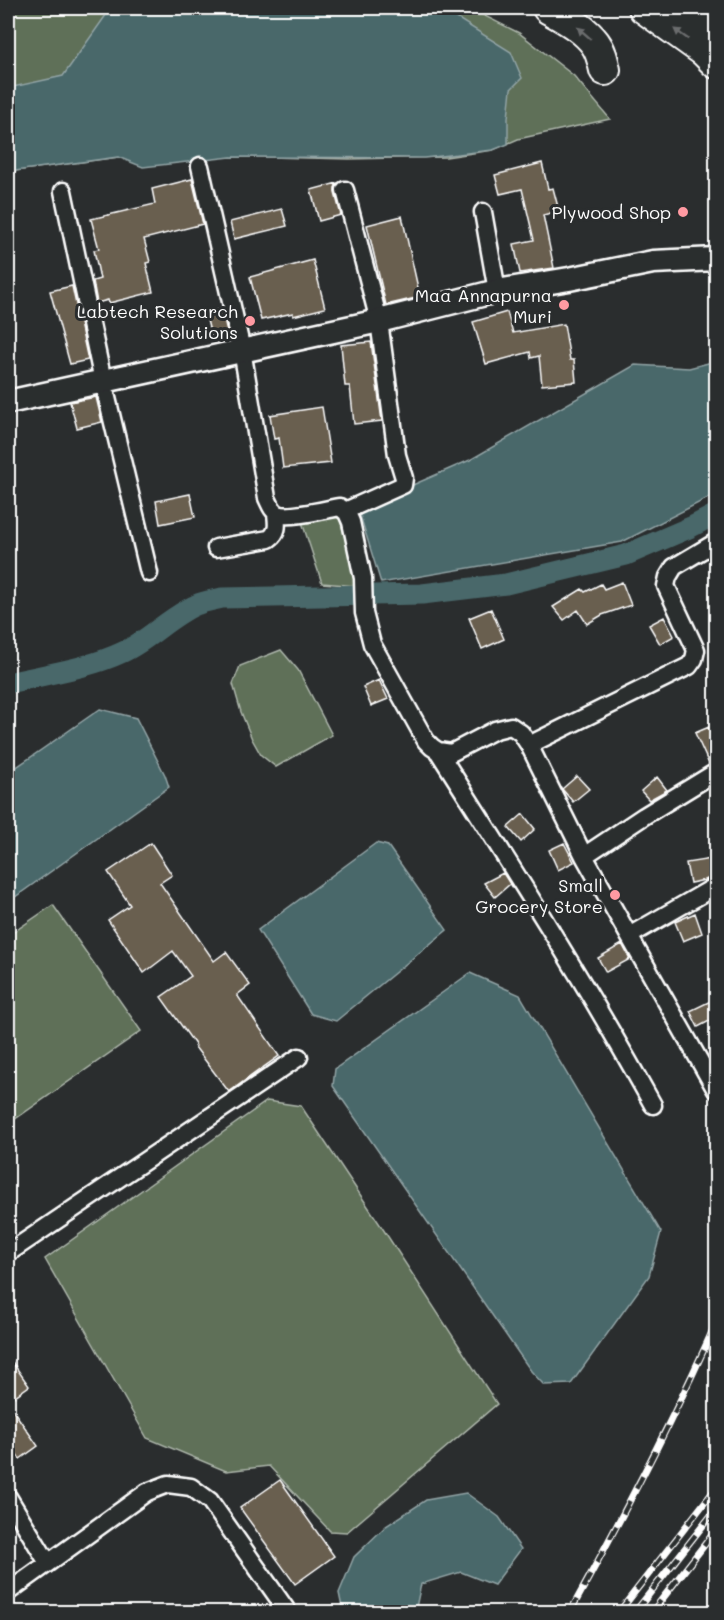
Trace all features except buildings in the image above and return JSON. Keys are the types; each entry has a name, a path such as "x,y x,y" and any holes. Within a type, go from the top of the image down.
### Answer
{"highway":[{"path":"548,8 574,24 596,43 605,70"},
{"path":"644,8 717,63"},
{"path":"690,8 717,27"}],"street":[{"path":"200,166 242,350 267,498 276,513 277,529 275,535 269,539 216,548"},
{"path":"345,190 379,321 397,455 404,478 403,484 345,511"},
{"path":"63,191 103,381 149,573"},
{"path":"483,212 497,291"},
{"path":"8,402 379,321 497,291 653,262 717,259"},
{"path":"276,513 286,516 340,507 345,511 351,522 363,578 364,613 372,644 426,741 438,751 497,844 596,1005 653,1106"},
{"path":"529,745 689,666 696,650 666,586 668,577 674,567 717,542"},
{"path":"438,751 451,753 503,728 521,733 584,856 717,1090"},
{"path":"584,856 717,772"},
{"path":"629,936 717,886"},
{"path":"8,1253 299,1057"},
{"path":"8,1592 147,1492 168,1484 191,1487 210,1501 288,1612"},
{"path":"8,1497 48,1563"}],"green space":[{"path":"8,8 469,8 519,33 574,76 610,119 518,139 493,150 446,157 349,159 232,156 119,157 8,172"},
{"path":"339,516 358,586 322,583 301,519"},
{"path":"281,650 298,670 332,735 276,767 261,755 252,739 233,684 240,666"},
{"path":"53,905 141,1031 8,1124 8,936"},
{"path":"267,1101 301,1106 497,1404 347,1532 330,1531 269,1466 226,1471 147,1438 45,1259"}],"water":[{"path":"111,8 441,8 511,52 522,78 511,89 508,144 493,150 424,158 231,157 143,167 118,157 8,172 8,88 63,76"},
{"path":"716,361 716,494 622,542 381,583 359,512 470,460 635,365 689,368"},
{"path":"100,709 136,718 169,787 8,902 8,773"},
{"path":"376,843 388,846 447,930 336,1021 311,1014 258,930"},
{"path":"470,973 520,995 661,1232 649,1276 571,1384 544,1385 531,1371 333,1086 335,1069"},
{"path":"466,1493 499,1517 521,1549 494,1585 461,1572 421,1584 415,1612 343,1612 339,1593 354,1557 386,1526 426,1500"}],"waterway":[{"path":"8,683 81,667 109,658 142,641 186,610 209,601 222,598 422,594 506,584 626,555 716,514"}],"railway":[{"path":"570,1612 646,1469 716,1323"},
{"path":"619,1612 716,1488"},
{"path":"635,1612 716,1509"},
{"path":"652,1612 716,1530"}],"place":[{"name":"Plywood Shop","path":"683,212"},
{"name":"Maa Annapurna Muri","path":"564,305"},
{"name":"Labtech Research Solutions","path":"250,321"},
{"name":"Small Grocery Store","path":"615,895"}]}
